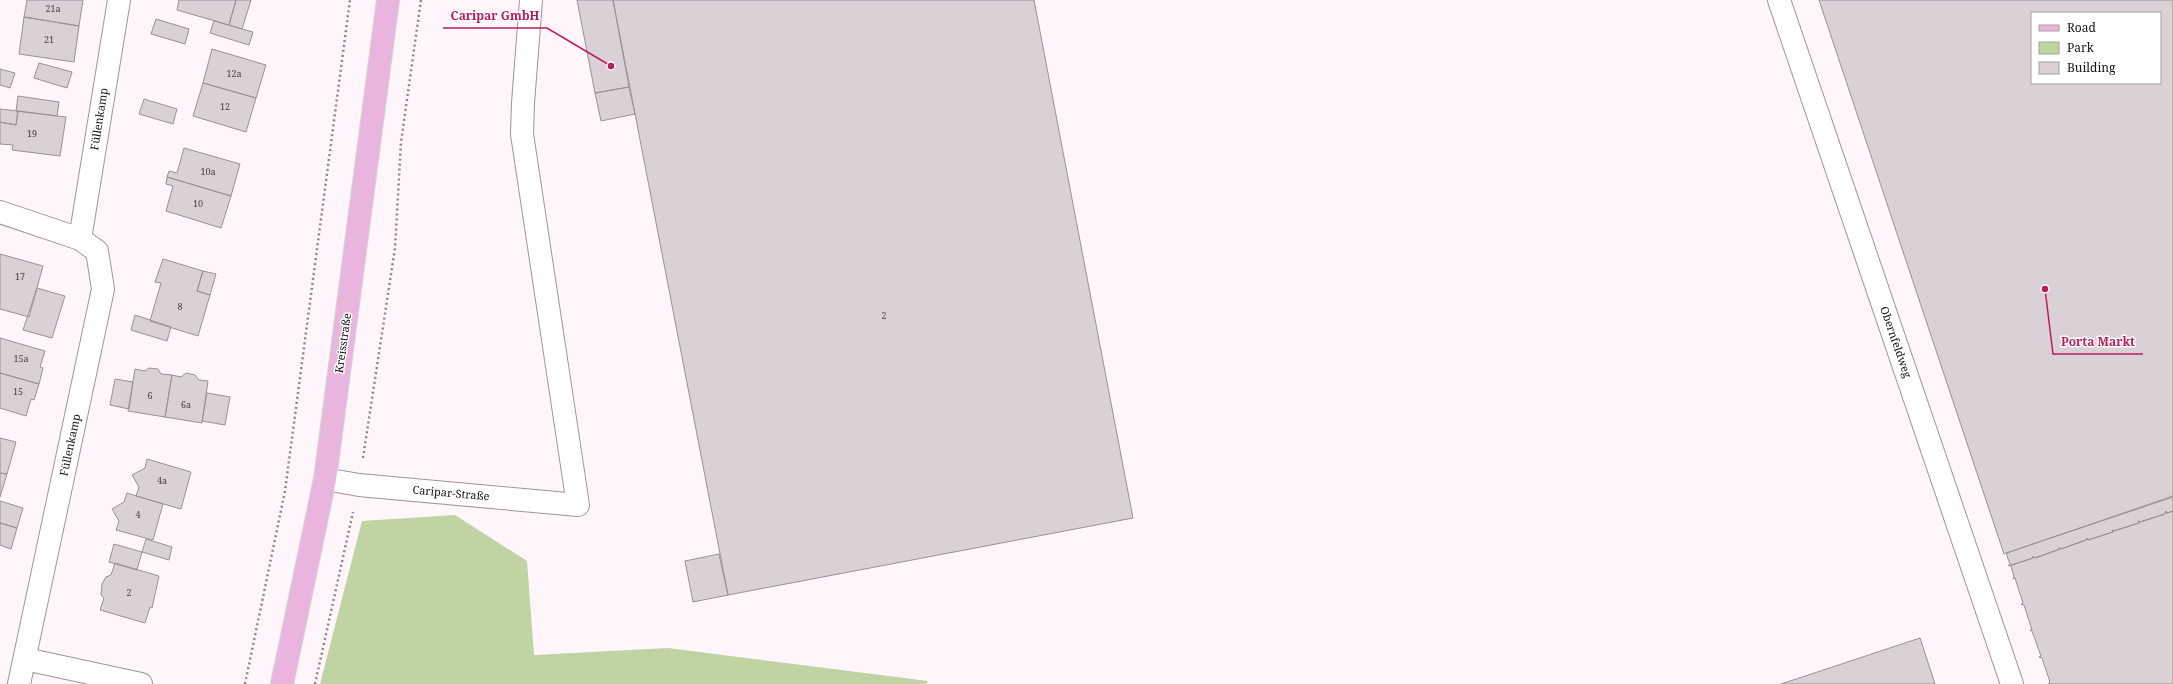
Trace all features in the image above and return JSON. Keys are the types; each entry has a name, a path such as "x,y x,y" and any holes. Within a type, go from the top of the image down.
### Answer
{"main road":[{"name":"Kreisstraße","path":"282,684 325,479 388,0"}],"street":[{"name":"Füllenkamp","path":"80,238 119,0"},
{"name":"Caripar-Straße","path":"325,479 359,485 578,505 522,134 531,0"},
{"name":"Obernfeldweg","path":"1780,0 2012,684"},
{"name":"Füllenkamp","path":"0,212 80,238 97,251 103,289 19,684"},
{"path":"25,659 141,684"}],"path":[{"path":"245,684 285,491 350,0"},
{"path":"315,684 359,485 373,401 395,248 401,142 421,0"}],"green space":[{"path":"455,515 527,561 534,655 668,648 928,681 926,684 320,684 362,521"}],"building":[{"path":"27,0 83,0 79,26 24,17"},
{"path":"179,0 236,0 229,25 177,10"},
{"path":"236,0 251,0 242,29 229,25"},
{"path":"577,0 613,0 629,87 595,93"},
{"path":"613,0 1034,0 1133,518 728,595"},
{"path":"1819,0 2173,0 2173,496 2004,554"},
{"path":"24,17 79,26 74,62 19,54"},
{"path":"156,19 189,29 185,44 151,34"},
{"path":"214,21 253,32 249,45 210,33"},
{"path":"212,49 266,65 256,98 203,83"},
{"path":"39,63 72,72 67,88 34,78"},
{"path":"0,69 15,73 10,88 0,85"},
{"path":"203,83 256,98 246,132 193,116"},
{"path":"629,87 635,114 601,121 595,93"},
{"path":"18,96 59,102 57,116 16,111"},
{"path":"144,99 177,109 173,124 139,114"},
{"path":"0,109 18,111 16,125 0,122"},
{"path":"18,111 66,117 60,156 12,150 13,145 0,144 0,122 16,125"},
{"path":"184,148 240,164 231,196 167,177 169,171 177,173"},
{"path":"167,177 231,196 221,228 166,211 173,186 166,184"},
{"path":"0,254 43,266 29,317 0,309"},
{"path":"163,259 203,271 197,291 210,295 198,336 150,321 161,283 155,282"},
{"path":"203,271 216,274 210,295 197,291"},
{"path":"37,288 65,296 52,338 23,330"},
{"path":"135,315 171,327 167,341 131,330"},
{"path":"0,338 45,351 40,367 43,368 39,384 0,373"},
{"path":"149,368 158,369 161,374 172,375 165,417 128,411 135,369 145,371"},
{"path":"0,373 39,384 34,400 31,399 26,416 0,408"},
{"path":"186,373 195,375 199,380 208,381 202,423 165,417 172,375 181,377"},
{"path":"115,379 133,382 129,409 110,405"},
{"path":"207,393 230,397 225,425 202,421"},
{"path":"0,438 16,442 7,474 0,473"},
{"path":"147,459 191,472 181,509 136,496 139,487 132,475 145,468"},
{"path":"0,473 7,474 0,497"},
{"path":"127,493 163,504 153,540 116,530 119,521 112,509 124,502"},
{"path":"2173,497 2173,511 2167,513 2166,511 2165,514 2140,522 2138,521 2139,523 2114,531 2112,530 2113,532 2088,540 2087,538 2086,540 2061,549 2059,547 2060,549 2035,558 2033,556 2033,558 2012,565 2010,564 2006,553"},
{"path":"0,501 23,508 17,528 0,523"},
{"path":"2166,511 2167,513 2173,511 2173,684 2048,684 2050,682 2042,658 2039,657 2041,656 2032,631 2030,630 2032,630 2024,605 2021,604 2023,603 2015,578 2013,579 2014,577 2011,566 2008,565 2033,558 2033,556 2035,558 2060,549 2059,547 2061,549 2086,540 2087,538 2088,540 2113,532 2112,530 2114,531 2139,523 2138,521 2140,522 2165,514"},
{"path":"0,523 17,528 11,549 0,545"},
{"path":"146,539 172,547 169,560 142,552"},
{"path":"114,544 142,552 137,570 109,562"},
{"path":"719,554 728,595 693,602 685,561"},
{"path":"115,563 159,576 152,608 150,607 145,623 100,610 104,598 101,595 102,584 106,577 111,575"},
{"path":"1920,638 1935,684 1781,684"}],"place":[{"name":"Caripar GmbH","path":"611,66"},
{"name":"Porta Markt","path":"2045,289"}]}
